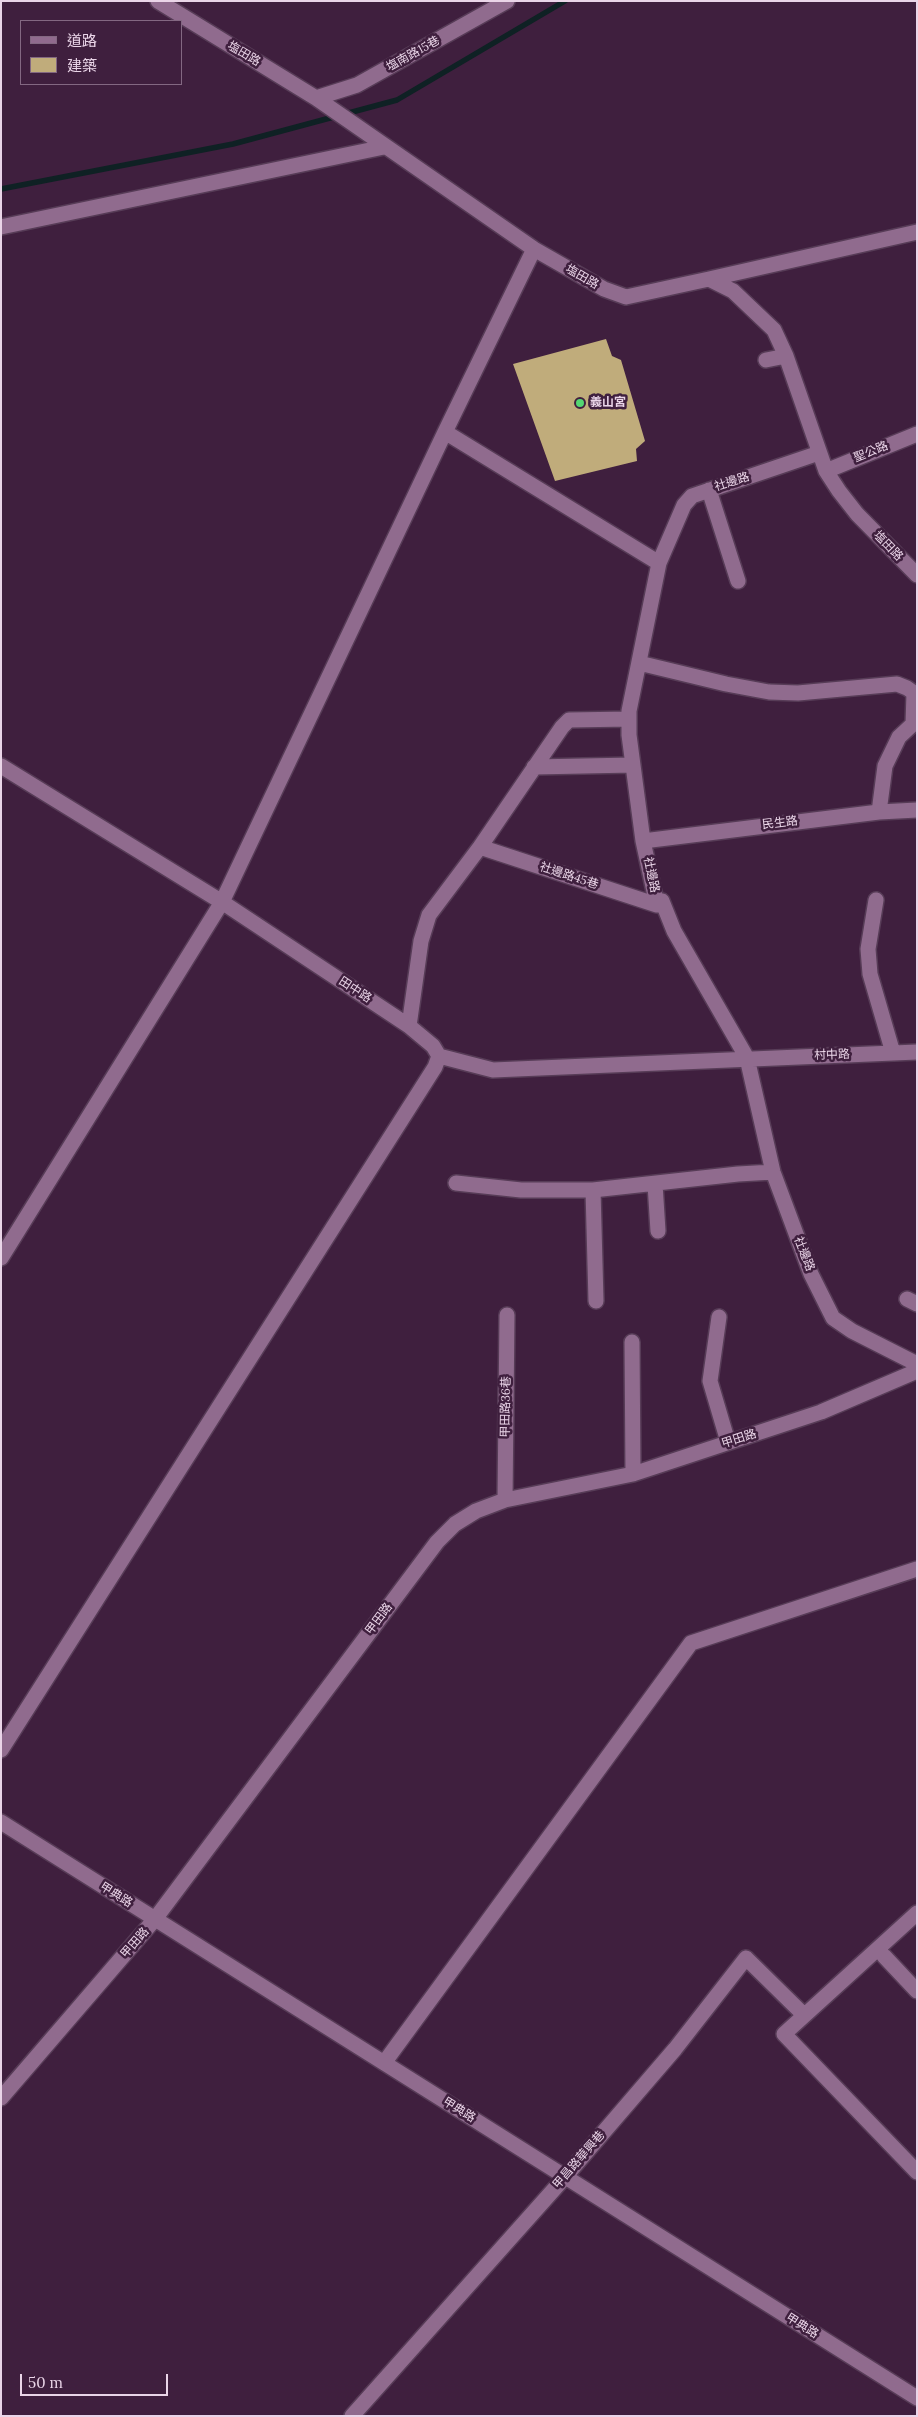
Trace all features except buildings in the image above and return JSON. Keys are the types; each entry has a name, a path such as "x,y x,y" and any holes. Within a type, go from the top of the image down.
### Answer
{"street":[{"name":"塩田路","path":"158,1 316,98 332,111 534,249 604,289 626,297 709,279 733,291 750,305 774,330 786,356 826,471 858,514 917,575"},
{"name":"塩南路15巷","path":"316,98 357,85 507,1"},
{"path":"1,226 384,147"},
{"path":"709,279 917,232"},
{"path":"1,1258 222,902 534,249"},
{"path":"766,360 786,356"},
{"path":"445,432 659,563"},
{"name":"聖公路","path":"826,471 917,434"},
{"name":"社邊路","path":"657,906 643,841 629,719 659,563 684,505 692,496 819,453"},
{"path":"709,490 738,581"},
{"path":"639,663 726,684 769,692 798,693 897,684 907,688 914,693 913,724 899,737 885,766 879,812"},
{"path":"409,1026 421,941 429,915 480,847 534,767 569,720 629,719"},
{"path":"534,767 634,765"},
{"name":"田中路","path":"1,766 222,902 409,1026 433,1046 439,1056"},
{"name":"民生路","path":"643,841 879,812 917,810"},
{"name":"社邊路45巷","path":"480,847 657,906"},
{"path":"876,900 868,949 870,974 893,1053"},
{"name":"社邊路","path":"657,906 662,901 674,931 747,1058 773,1172 811,1274 833,1318 852,1331 917,1364"},
{"name":"村中路","path":"747,1058 917,1052"},
{"path":"1,1750 435,1067 439,1056 493,1070 747,1058"},
{"path":"456,1183 521,1190 592,1190 773,1172"},
{"path":"655,1184 658,1231"},
{"path":"592,1190 596,1301"},
{"name":"甲田路36巷","path":"505,1500 507,1314"},
{"path":"719,1317 710,1381 728,1442"},
{"path":"632,1342 633,1474"},
{"name":"甲田路","path":"1,2098 155,1919 437,1542 455,1524 476,1511 505,1500 633,1474 821,1412 917,1371"},
{"path":"384,2063 692,1643 917,1569"},
{"name":"甲典路","path":"1,1822 917,2398"},
{"path":"917,1913 803,2014 784,2034 917,2172"},
{"path":"884,1956 917,1992"},
{"name":"甲昌路華興巷","path":"352,2416 565,2177 675,2049 746,1958 803,2014"}],"waterway":[{"path":"1,189 233,144 397,100 565,1"}],"place":[{"name":"義山宮","path":"580,403"}]}
